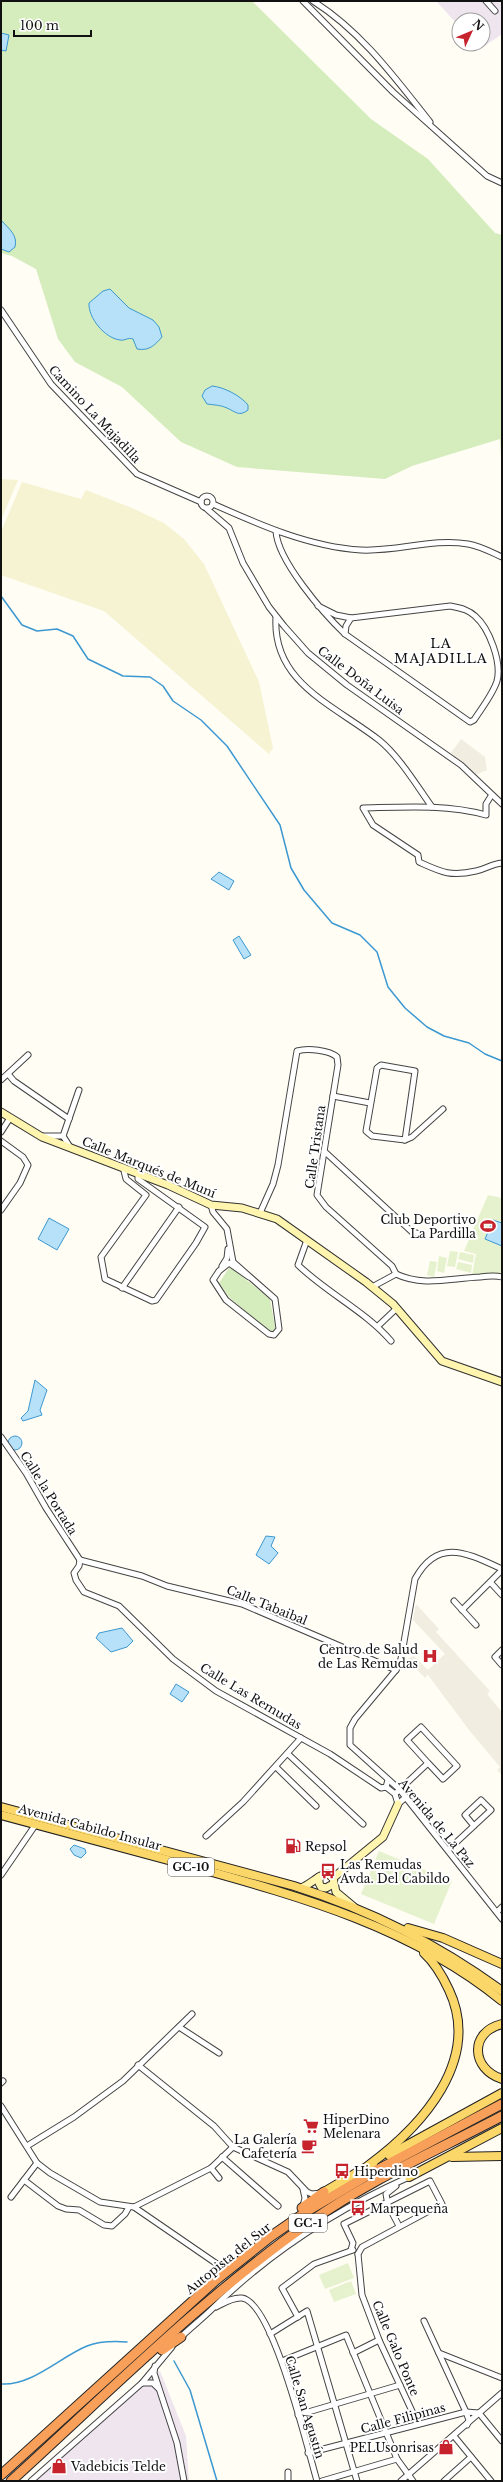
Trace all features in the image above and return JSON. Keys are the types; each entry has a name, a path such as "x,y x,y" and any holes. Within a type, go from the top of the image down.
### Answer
{"highway":[{"name":"Autopista del Sur","path":"1,2475 242,2259 300,2216 341,2191 502,2104"},
{"name":"Autopista del Sur","path":"11,2481 228,2284 311,2221 378,2182 502,2116"},
{"path":"242,2259 259,2238 324,2192"},
{"path":"139,2365 181,2337"}],"main road":[{"name":"Avenida Cabildo Insular","path":"1,1807 301,1888 354,1907 397,1925 451,1956 502,1991"},
{"name":"Avenida Cabildo Insular","path":"1,1815 285,1893 345,1913 402,1938 469,1977 502,2001"},
{"path":"397,1925 437,1936 502,1964"},
{"path":"369,2165 396,2144 418,2120 444,2083 457,2055 458,2019 452,1997 430,1960 420,1949 402,1938"},
{"path":"502,2024 489,2030 483,2035 478,2051 478,2058 484,2069 502,2079"},
{"path":"324,2192 369,2165 502,2093"},
{"path":"408,2177 502,2128"},
{"path":"447,2157 474,2154 502,2156"}],"street":[{"path":"303,1 393,92 487,176 502,183"},
{"path":"313,1 348,28 368,46 402,84 435,129"},
{"path":"486,1 495,11"},
{"path":"338,36 340,31 348,28"},
{"path":"393,92 400,90 402,84"},
{"name":"Camino La Majadilla","path":"1,310 51,384 137,474 200,502"},
{"path":"208,496 212,498 213,504 207,508 200,502 202,498 208,496"},
{"path":"213,504 276,531 336,547 362,550 445,542 469,544 502,557"},
{"name":"Calle Doña Luisa","path":"207,508 228,528 244,562 276,617 315,659 461,765 491,796 502,804"},
{"path":"276,531 276,541 300,582 318,606 345,634 470,722 474,720 497,681 498,670 494,650 483,624 464,608 450,606 351,618 336,615 318,606"},
{"path":"276,617 275,634 278,647 282,658 296,678 344,717 379,741 432,807"},
{"path":"345,634 346,626 351,618"},
{"path":"491,796 486,804 486,815 466,809 432,807 363,808 373,825 418,855 419,862 444,874 477,871 491,864 502,863"},
{"name":"Calle Tristana","path":"260,1213 273,1184 278,1165 297,1051 304,1049 333,1054 337,1057 338,1065 317,1195 326,1207 392,1266 396,1274"},
{"path":"1,1080 28,1055"},
{"path":"404,1140 415,1071 381,1065 376,1068 366,1131 372,1136 404,1140 412,1137 443,1110"},
{"path":"8,1074 14,1081 69,1119"},
{"path":"63,1136 79,1090"},
{"path":"333,1096 370,1103"},
{"name":"Calle Marqués de Muní","path":"1,1112 42,1136 138,1173 211,1205 242,1208 277,1219 372,1287 397,1308 442,1361 502,1382"},
{"path":"1,1132 10,1118"},
{"path":"42,1136 63,1136"},
{"path":"63,1136 70,1147"},
{"path":"1,1142 23,1157 28,1165 20,1183 1,1210"},
{"path":"324,1151 412,1232 420,1234"},
{"path":"123,1167 126,1179 146,1195"},
{"path":"138,1173 138,1179 179,1207 205,1227 196,1243 156,1300 152,1301 105,1279 101,1257 151,1188"},
{"path":"211,1205 213,1212 227,1229 232,1260 275,1299 279,1329 274,1335 269,1334 226,1300 213,1278 229,1263 249,1277"},
{"path":"122,1288 179,1207"},
{"path":"219,1271 228,1254 228,1238"},
{"path":"307,1240 298,1265 311,1278 378,1326 391,1341"},
{"path":"372,1287 396,1274 406,1278 428,1282 462,1277 502,1277"},
{"path":"378,1326 397,1308"},
{"name":"Calle la Portada","path":"1,1437 26,1473 46,1508 80,1560"},
{"name":"Avenida de La Paz","path":"502,1569 471,1555 454,1551 440,1553 429,1561 414,1579 401,1659 396,1670 355,1719 349,1737 350,1745 357,1753 399,1789 406,1797 502,1919"},
{"name":"Calle Tabaibal","path":"80,1560 142,1576 167,1586 242,1604 396,1670"},
{"name":"Calle Las Remudas","path":"80,1560 79,1566 74,1573 76,1580 84,1592 119,1606 172,1659 216,1691 301,1738 382,1788 386,1788 395,1794"},
{"path":"462,1610 491,1583 502,1569"},
{"path":"491,1583 502,1595"},
{"path":"454,1601 476,1625"},
{"path":"502,1650 495,1657 502,1665"},
{"path":"421,1727 457,1766 444,1779 428,1763 407,1740 421,1727"},
{"path":"206,1836 243,1802 301,1738"},
{"path":"288,1754 363,1824"},
{"path":"398,1804 395,1794 428,1763"},
{"path":"276,1767 316,1806"},
{"path":"386,1788 388,1780"},
{"path":"319,1877 320,1885 324,1888 329,1888 333,1881 383,1838 398,1804 406,1797"},
{"path":"448,1850 474,1826 491,1810 481,1800 465,1815 474,1826"},
{"path":"1,1874 36,1824"},
{"path":"301,1888 325,1874 333,1881 336,1892 354,1907"},
{"path":"497,1912 502,1907"},
{"path":"27,2146 74,2117 123,2081 192,2014"},
{"path":"179,2027 219,2053"},
{"path":"138,2065 214,2126 233,2147 288,2172 312,2194 324,2192"},
{"path":"1,2106 37,2163 75,2189 100,2202 132,2207 217,2264"},
{"path":"24,2180 58,2206 66,2209 79,2210 104,2225 112,2226 132,2207 211,2168 233,2147"},
{"path":"222,2157 278,2206"},
{"path":"11,2197 37,2163"},
{"path":"211,2168 219,2178"},
{"path":"399,2226 387,2202 386,2194 408,2177"},
{"path":"30,2481 142,2383 157,2363 181,2337 239,2283 295,2240 337,2212 408,2177"},
{"path":"351,2250 358,2254 362,2247 442,2204 430,2180 344,2224 353,2243 362,2247"},
{"path":"301,2184 305,2198 303,2207"},
{"path":"351,2250 353,2243"},
{"path":"298,2316 282,2288 310,2267 351,2250"},
{"name":"Calle Galo Ponte","path":"358,2254 362,2295 379,2340 418,2424"},
{"name":"Calle San Agustín","path":"212,2309 235,2299 246,2300 260,2314 282,2361 317,2481"},
{"path":"270,2334 307,2311 357,2481"},
{"path":"424,2321 466,2412 469,2420 467,2425"},
{"path":"282,2361 346,2335 397,2459 413,2481"},
{"path":"353,2353 379,2340"},
{"path":"439,2353 502,2378"},
{"path":"157,2363 154,2373 177,2442 184,2481"},
{"path":"142,2383 154,2383 158,2388"},
{"path":"298,2415 400,2385"},
{"path":"401,2481 467,2425 479,2412 502,2394"},
{"name":"Calle Filipinas","path":"308,2453 466,2412 479,2412"},
{"path":"479,2412 502,2441"},
{"path":"454,2436 491,2481"},
{"path":"444,2481 471,2457"},
{"path":"322,2481 397,2459"},
{"path":"288,2472 288,2481"}],"shaded area":[{"path":"436,1 502,1 502,34 491,42 491,12 451,12 451,17"},
{"path":"1,479 18,480 1,520"},
{"path":"22,482 81,499 86,490 132,508 164,523 184,539 204,564 259,682 273,748 269,754 104,611 1,575 1,532"},
{"path":"461,739 485,757 487,770 473,776 452,759 454,755 451,753"},
{"path":"416,1604 439,1629 436,1632 490,1691 487,1694 502,1712 502,1775 497,1770 500,1767 469,1730 428,1675 425,1678 407,1659 414,1656 428,1670 445,1654 413,1620"},
{"path":"160,2371 186,2436 189,2481 32,2481 141,2380"}],"green space":[{"path":"1,1 252,1 371,119 428,159 495,233 502,235 502,477 500,439 412,466 385,479 237,467 181,442 122,387 75,362 58,339 36,269 12,256 1,253"},
{"name":"Club Deportivo La Pardilla","path":"488,1195 502,1198 502,1275 472,1275 476,1254 464,1251"},
{"path":"450,1251 458,1252 455,1267 447,1266"},
{"path":"460,1252 474,1255 473,1263 458,1259"},
{"path":"439,1256 447,1258 444,1273 437,1271"},
{"path":"430,1261 437,1262 434,1277 427,1275"},
{"path":"458,1262 472,1265 471,1273 456,1269"},
{"path":"229,1268 233,1269 270,1299 275,1327 273,1331 269,1331 229,1297 219,1283"},
{"path":"379,1851 452,1881 434,1924 361,1894"},
{"path":"348,2263 354,2278 325,2289 319,2275"},
{"path":"351,2281 356,2294 334,2302 329,2290"}],"water":[{"path":"1,33 9,35 6,51 1,50"},
{"path":"1,220 12,232 16,243 15,247 9,252 1,249"},
{"path":"110,289 129,308 153,320 159,327 162,337 154,345 145,349 137,349 133,339 130,338 122,340 114,338 98,326 89,309 89,303 103,291"},
{"path":"212,386 222,388 237,395 248,405 248,410 240,413 222,406 207,404 202,396 205,390"},
{"path":"219,872 234,881 229,890 211,879"},
{"path":"239,936 251,955 244,959 233,940"},
{"path":"49,1218 69,1229 57,1250 38,1239"},
{"path":"493,1220 502,1223 502,1246 485,1239"},
{"path":"35,1380 47,1390 40,1410 42,1415 23,1421 21,1418 28,1411"},
{"path":"15,1436 20,1438 22,1443 20,1448 15,1450 10,1448 8,1443 10,1438"},
{"path":"266,1536 275,1537 271,1546 278,1553 269,1564 256,1555"},
{"path":"122,1628 133,1641 127,1647 111,1652 96,1638 99,1633"},
{"path":"176,1684 189,1692 182,1702 170,1694"},
{"path":"74,1845 85,1849 86,1853 81,1858 74,1855 70,1849"}],"waterway":[{"path":"1,596 22,625 37,631 57,629 73,636 88,659 123,676 150,677 163,686 173,701 201,720 227,746 280,825 291,868 304,890 332,923 360,935 377,952 388,987 405,1008 427,1027 444,1036 469,1043 485,1054 502,1061"},
{"path":"1,2384 12,2383 35,2376 77,2351 92,2344 127,2342"},
{"path":"174,2361 190,2390 217,2481"}],"place":[{"name":"Club Deportivo La Pardilla","path":"488,1226"},
{"name":"Centro de Salud de Las Remudas","path":"430,1656"},
{"name":"Repsol","path":"293,1846"},
{"name":"Las Remudas Avda. Del Cabildo","path":"328,1871"},
{"name":"HiperDino Melenara","path":"311,2126"},
{"name":"La Galería Cafetería","path":"309,2146"},
{"name":"Hiperdino","path":"342,2171"},
{"name":"Marpequeña","path":"358,2208"},
{"name":"PELUsonrisas","path":"446,2447"},
{"name":"Vadebicis Telde","path":"59,2466"}],"district":[{"name":"LA MAJADILLA","path":"441,650"}]}
